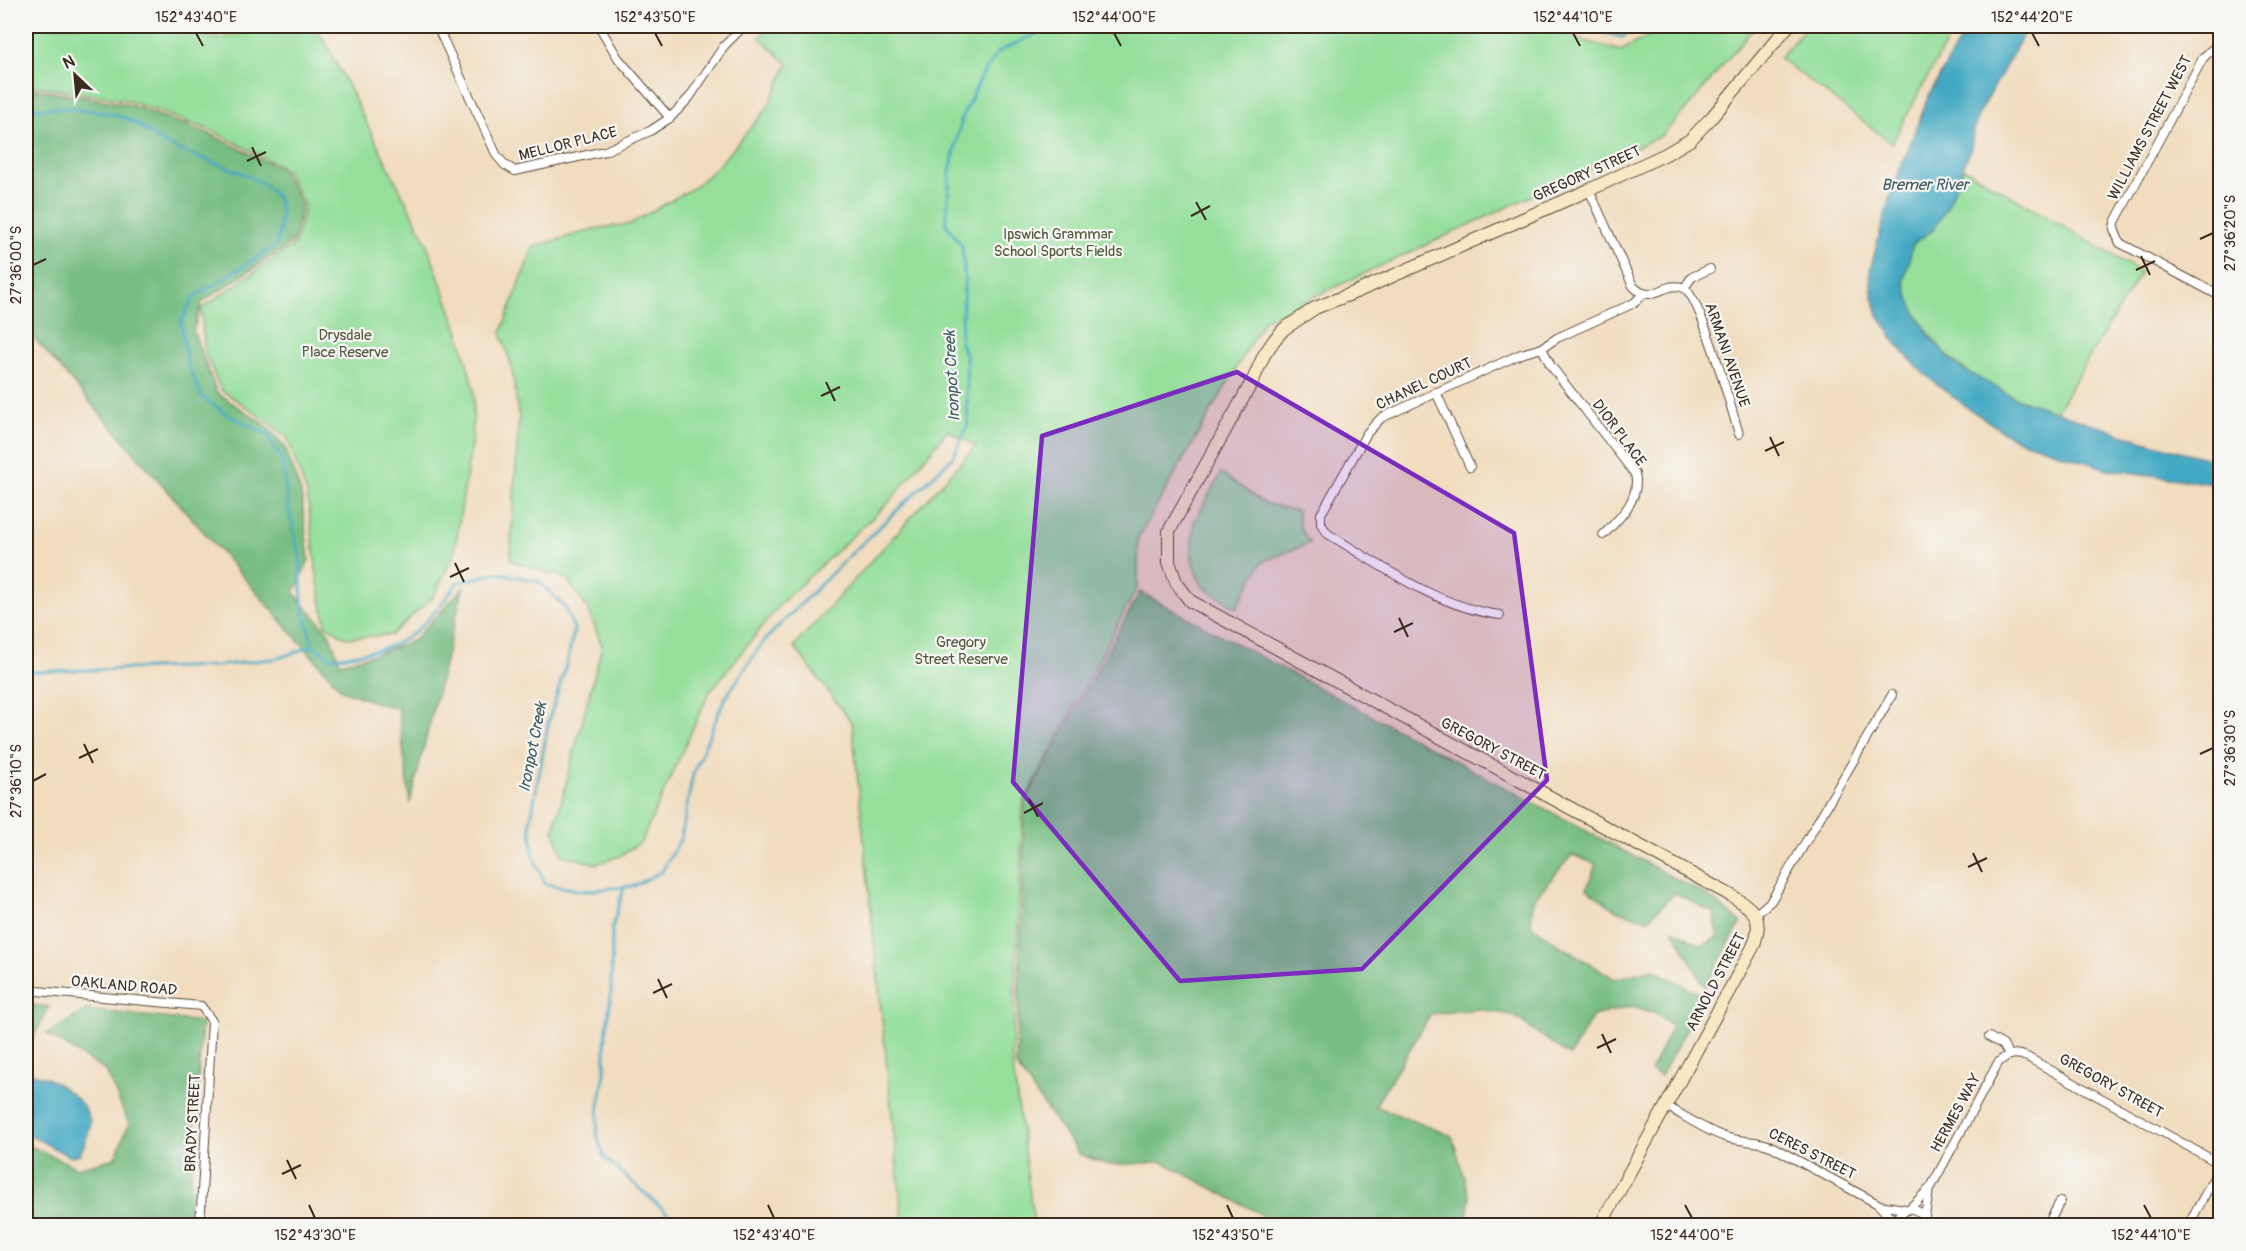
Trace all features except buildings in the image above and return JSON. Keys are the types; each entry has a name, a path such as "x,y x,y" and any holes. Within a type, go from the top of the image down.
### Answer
{"main road":[{"name":"GREGORY STREET","path":"1756,914 1732,896 1214,613 1188,589 1178,568 1175,543 1180,512 1253,380 1281,342 1304,322 1356,292 1589,190 1666,154 1690,140 1702,130 1788,26"},
{"name":"ARNOLD STREET","path":"1600,1226 1753,947 1759,927 1756,914"}],"street":[{"name":"MELLOR PLACE","path":"436,26 497,156 515,171 529,170 605,151 650,131 669,118 689,98 724,46 744,26"},
{"path":"599,26 618,58 669,118"},
{"name":"WILLIAMS STREET WEST","path":"2220,42 2203,58 2115,222 2114,233 2120,243 2220,296"},
{"path":"1589,190 1633,286 1643,294 1657,293 1672,286 1684,288 1692,277 1710,269"},
{"name":"ARMANI AVENUE","path":"1684,288 1694,298 1723,378 1739,434"},
{"name":"CHANEL COURT","path":"1500,615 1474,612 1413,584 1328,534 1321,524 1321,514 1371,427 1381,418 1521,354 1542,348 1557,338 1634,303 1643,294"},
{"name":"DIOR PLACE","path":"1542,348 1551,366 1635,474 1637,482 1633,499 1623,515 1603,535"},
{"path":"1436,392 1470,467"},
{"path":"1756,914 1771,901 1892,695"},
{"name":"OAKLAND ROAD","path":"26,990 201,1006 212,1021"},
{"name":"BRADY STREET","path":"200,1226 212,1021"},
{"name":"GREGORY STREET","path":"1989,1037 2003,1046 2009,1055 2020,1054 2027,1057 2220,1165"},
{"name":"HERMES WAY","path":"1897,1225 1899,1215 1930,1187 1998,1063 2009,1055"},
{"name":"CERES STREET","path":"1666,1106 1719,1135 1736,1140 1761,1142 1771,1146 1878,1204 1908,1209"},
{"path":"2188,1226 2220,1165"},
{"name":"HERMES WAY","path":"1926,1222 1930,1187"},
{"path":"2047,1226 2060,1202"},
{"name":"CERES STREET","path":"1878,1204 1897,1225"},
{"path":"1908,1209 1919,1210 1926,1222"}],"highlighted area":[{"path":"1237,372 1514,533 1547,780 1362,969 1180,981 1013,782 1042,436"}],"green space":[{"name":"Drysdale Place Reserve","path":"26,26 175,26 186,33 219,39 262,26 311,26 324,39 425,239 459,333 474,390 472,439 454,555 433,597 391,635 346,638 326,625 318,583 307,494 287,437 221,390 205,353 201,309 295,244 305,206 286,169 213,131 126,100 26,85"},
{"name":"Ipswich Grammar School Sports Fields","path":"769,26 1557,26 1568,36 1621,51 1666,26 1755,26 1661,136 1264,320 1138,538 1138,586 1023,803 1012,1059 1034,1225 903,1225 852,723 794,646 976,446 948,430 889,502 782,602 709,693 641,842 620,856 596,864 562,855 554,829 602,646 589,611 567,579 510,560 519,417 511,364 501,333 533,247 594,229 630,224 693,188 716,168 767,109 788,64 760,38"},
{"path":"1808,26 1959,26 1946,43 1892,143 1779,58"},
{"path":"26,88 127,104 208,133 283,170 302,205 293,242 202,302 193,331 217,393 264,424 285,447 301,493 309,560 294,593 329,633 340,663 373,655 413,641 463,588 410,803 398,708 342,690 26,329"},
{"path":"1963,168 2141,272 2056,412 1995,388 1961,367 1932,337 1907,294 1904,280 1913,244 1933,230 1948,206"},
{"path":"1221,473 1264,503 1298,511 1301,528 1310,543 1262,562 1236,608 1203,587 1195,570 1191,553 1194,522"},
{"path":"1140,592 1706,895 1741,922 1705,987 1673,930 1702,946 1718,937 1714,913 1675,893 1648,920 1616,910 1587,889 1596,864 1572,855 1533,900 1531,925 1615,979 1652,969 1704,996 1661,1076 1651,1071 1672,1026 1659,1015 1632,1006 1593,1016 1570,1056 1512,1015 1478,1009 1431,1014 1375,1106 1452,1136 1470,1197 1466,1225 1281,1225 1163,1162 1110,1165 1079,1154 1016,1066 1025,802"},
{"path":"26,1005 49,1007 26,1051"},
{"path":"86,1010 202,1022 188,1225 26,1225 26,1144 78,1168 115,1158 129,1124 106,1071 47,1034"}],"water":[{"name":"Bremer River","path":"1972,26 2028,26 1977,118 1971,147 1948,206 1933,230 1913,244 1904,281 1911,304 1931,338 1957,366 2015,398 2137,439 2220,462 2220,485 2107,469 2013,438 1969,409 1923,373 1898,346 1878,315 1872,292 1870,270 1890,196 1928,97 1958,43"},
{"path":"26,1072 45,1078 65,1089 74,1096 87,1113 90,1126 80,1154 70,1157 26,1133"}],"waterway":[{"name":"Ironpot Creek","path":"26,109 86,110 127,119 168,145 255,180 276,196 281,213 277,245 193,298 181,322 187,363 202,397 226,414 268,435 282,460 288,507 300,556 302,602 313,646 333,658 388,647 409,636 428,620 458,582 499,573 538,581 564,606 574,629 568,659 549,720 530,824 534,858 545,884 583,891 634,886 662,871 681,838 693,774 724,700 763,642 953,457 968,424 966,356 960,340 965,280 962,246 946,224 950,171 962,118 982,75 998,52 1052,26"},
{"name":"Ironpot Creek","path":"1580,26 1622,37 1638,26"},
{"path":"26,672 216,666 279,658 313,646"},
{"path":"624,887 612,929 611,995 605,1044 605,1074 599,1104 597,1134 604,1157 682,1226"}],"park label":[{"name":"Gregory Street Reserve","path":"961,650"}]}
